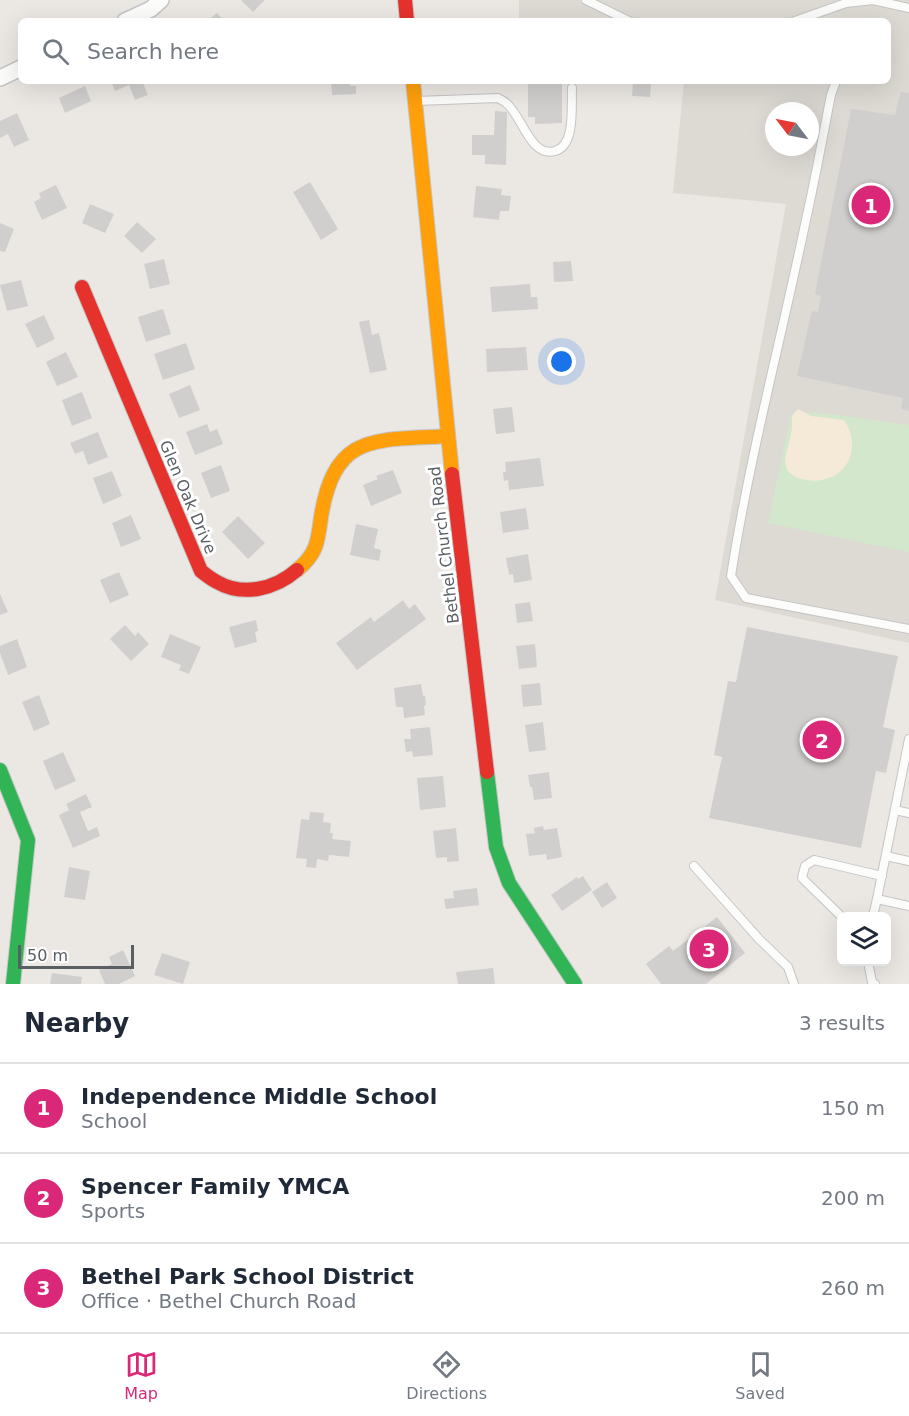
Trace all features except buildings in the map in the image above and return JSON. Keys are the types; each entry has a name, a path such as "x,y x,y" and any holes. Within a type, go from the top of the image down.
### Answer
{"street":[{"path":"132,18 151,9 161,0"},
{"path":"405,0 407,18"},
{"path":"0,78 18,69"},
{"name":"Bethel Church Road","path":"413,84 448,436 496,847 509,883 575,984"},
{"name":"Glen Oak Drive","path":"82,287 201,571 219,584 242,590 269,588 289,578 307,562 318,541 329,482 338,463 353,450 368,443 448,436"},
{"path":"0,770 28,840 13,984"}],"lane":[{"path":"586,0 623,18"},
{"path":"817,17 846,3 873,0 909,8"},
{"path":"836,84 831,95 807,216 752,461 731,576 746,598 909,629"},
{"path":"415,101 498,98 507,103 537,147 547,152 555,152 565,144 570,133 572,88"},
{"path":"874,912 906,768 909,739"},
{"path":"895,810 909,813"},
{"path":"886,856 909,861"},
{"path":"837,912 801,878 805,866 814,860 882,876"},
{"path":"694,866 759,939 788,967 794,984"},
{"path":"878,899 909,906"},
{"path":"869,966 872,982 875,984"}],"shaded area":[{"path":"519,0 909,0 909,643 715,600 786,204 673,193 684,84 891,84 891,18 519,18"}],"green space":[{"path":"815,412 909,425 909,552 768,523 791,415"}],"sand":[{"path":"798,409 811,416 844,420 850,433 852,445 845,467 826,479 813,481 797,477 791,474 785,463 793,414"}],"traffic: fast":[{"path":"0,770 28,840 13,984"},
{"path":"487,772 496,847 509,883 575,984"}],"traffic: slow":[{"path":"413,84 452,474"},
{"path":"297,570 313,553 328,489 337,469 348,455 363,446 380,441 448,436"}],"traffic: jam":[{"path":"405,0 407,18"},
{"path":"82,287 201,571 227,587 248,590 279,582 297,570"},
{"path":"452,474 487,772"}],"place":[{"name":"Independence Middle School","path":"871,205"},
{"name":"Spencer Family YMCA","path":"822,740"},
{"name":"Bethel Park School District","path":"709,949"}]}
